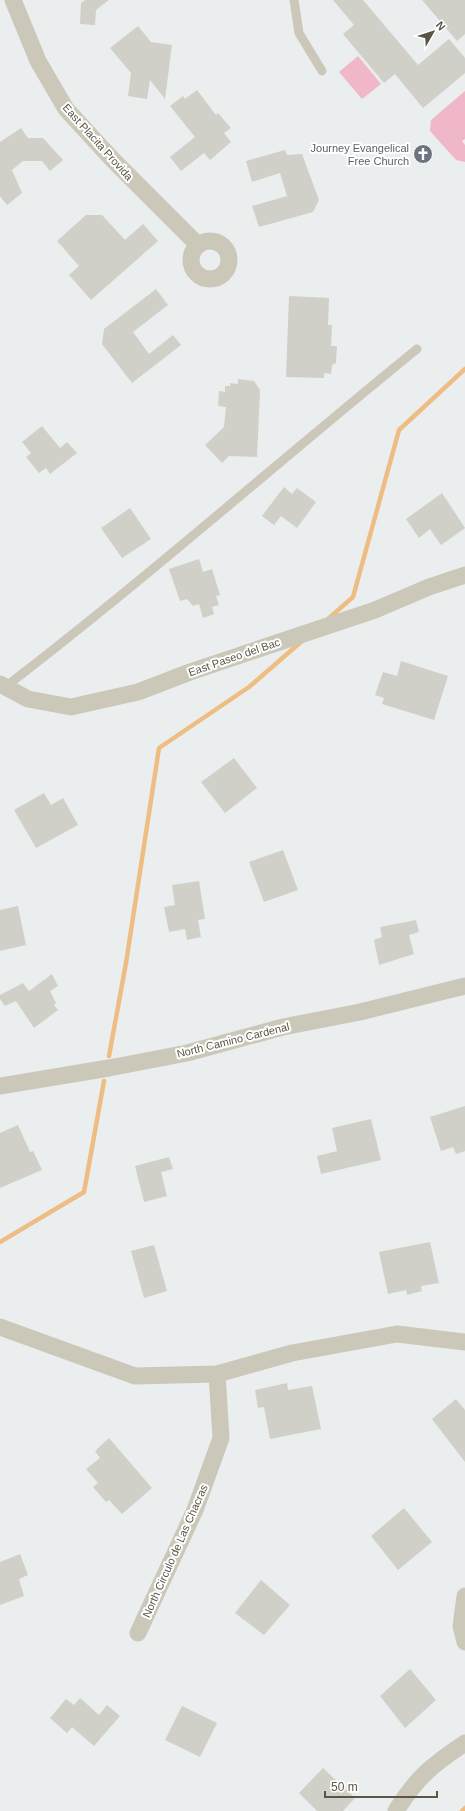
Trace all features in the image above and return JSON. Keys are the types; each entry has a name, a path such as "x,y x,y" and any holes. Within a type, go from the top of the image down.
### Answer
{"street":[{"name":"East Placita Provida","path":"13,0 38,61 66,109 112,160 198,245"},
{"name":"East Paseo del Bac","path":"3,686 28,699 71,707 138,692 190,672 375,610 429,587 465,575"},
{"name":"North Camino Cardenal","path":"0,1086 110,1068 187,1053 283,1027 360,1012 465,986"},
{"path":"0,1327 135,1376 217,1374 292,1353 397,1334 465,1342"},
{"name":"North Circulo de Las Chacras","path":"138,1633 195,1510 221,1438 217,1374"},
{"path":"465,1596 461,1626 465,1642"},
{"path":"396,1811 409,1789 434,1765 465,1744"}],"lane":[{"path":"294,0 299,32 322,71"},
{"path":"3,686 173,553 330,420 417,349"}],"shaded area":[{"path":"358,56 381,84 362,99 339,72"},
{"path":"465,91 465,139 462,141 465,145 465,162 456,160 430,131 431,120"}],"building":[{"path":"85,0 109,0 96,10 95,25 80,24 81,3"},
{"path":"333,0 363,0 418,65 449,39 465,58 465,73 423,108 395,74 384,83 343,34 354,25"},
{"path":"422,0 465,0 465,34 457,41"},
{"path":"138,26 151,42 172,45 165,99 150,80 147,99 128,96 131,73 110,48"},
{"path":"197,90 216,115 218,113 231,128 224,133 231,142 210,160 204,153 181,171 170,157 195,137 170,106 183,96 185,99"},
{"path":"21,128 28,138 43,138 63,160 50,171 42,161 23,161 12,170 22,193 7,205 0,196 0,142"},
{"path":"285,150 287,155 302,154 319,200 313,212 259,227 252,206 287,196 280,173 252,182 246,161"},
{"path":"86,215 102,215 125,240 143,224 158,241 91,300 69,275 79,266 57,241"},
{"path":"156,289 168,305 133,332 149,354 173,335 181,345 132,383 102,344 104,329"},
{"path":"289,296 329,298 328,325 332,325 331,346 337,346 336,363 332,365 331,374 324,373 324,378 286,377"},
{"path":"238,379 254,381 260,390 257,457 229,456 222,463 205,445 224,427 226,407 218,406 219,391 225,392 225,386 230,386 230,383 238,384"},
{"path":"42,426 60,448 67,442 77,453 50,474 46,468 39,473 26,457 31,453 22,442"},
{"path":"284,487 292,494 297,488 316,502 297,528 281,516 274,525 262,516"},
{"path":"442,493 465,528 441,545 430,529 419,538 406,519"},
{"path":"130,508 151,539 122,558 101,528"},
{"path":"199,559 203,572 212,569 220,595 216,596 219,605 212,607 214,614 203,618 199,604 193,606 187,599 180,601 169,569"},
{"path":"401,661 448,676 434,720 382,704 384,698 375,695 383,672 397,676"},
{"path":"234,758 257,788 225,813 201,782"},
{"path":"44,793 51,805 63,798 78,825 36,848 14,810"},
{"path":"283,850 298,890 264,902 249,862"},
{"path":"199,881 205,919 198,920 201,937 187,940 185,929 169,932 164,907 175,905 172,885"},
{"path":"18,906 26,945 0,951 0,910"},
{"path":"416,920 419,932 409,935 414,954 379,965 374,940 382,937 380,927"},
{"path":"52,974 58,986 50,991 56,1003 54,1005 58,1010 34,1028 16,1001 5,1006 0,999 0,995 23,983 29,991"},
{"path":"465,1106 465,1151 456,1154 453,1147 441,1151 430,1117"},
{"path":"371,1119 381,1160 321,1174 317,1156 337,1151 332,1128"},
{"path":"18,1125 30,1152 33,1151 42,1170 0,1188 0,1133"},
{"path":"169,1157 173,1169 161,1172 167,1196 144,1202 135,1166"},
{"path":"430,1242 439,1283 421,1286 422,1291 407,1295 406,1290 388,1294 379,1252"},
{"path":"154,1245 167,1291 144,1298 131,1251"},
{"path":"287,1383 288,1390 312,1386 321,1429 270,1439 264,1407 258,1408 255,1390"},
{"path":"456,1399 465,1410 465,1462 432,1419"},
{"path":"109,1438 152,1488 122,1514 109,1500 106,1502 93,1487 98,1483 86,1469 100,1458 95,1451"},
{"path":"404,1508 432,1542 398,1570 371,1536"},
{"path":"20,1554 28,1575 19,1579 24,1596 0,1605 0,1562"},
{"path":"261,1580 290,1605 264,1635 235,1613"},
{"path":"410,1669 436,1700 405,1728 380,1696"},
{"path":"80,1698 99,1715 107,1705 120,1716 94,1746 72,1727 67,1733 50,1718 66,1699 74,1705"},
{"path":"182,1706 217,1723 200,1757 165,1740"},
{"path":"323,1768 355,1798 343,1811 317,1811 299,1793"}],"waterway":[{"path":"328,619 353,597 399,430 465,369"},
{"path":"109,1056 126,963 159,748 249,687 302,641"},
{"path":"0,1242 84,1192 104,1081"},
{"path":"462,1811 465,1808"}],"place":[{"name":"Journey Evangelical Free Church","path":"423,154"}]}
